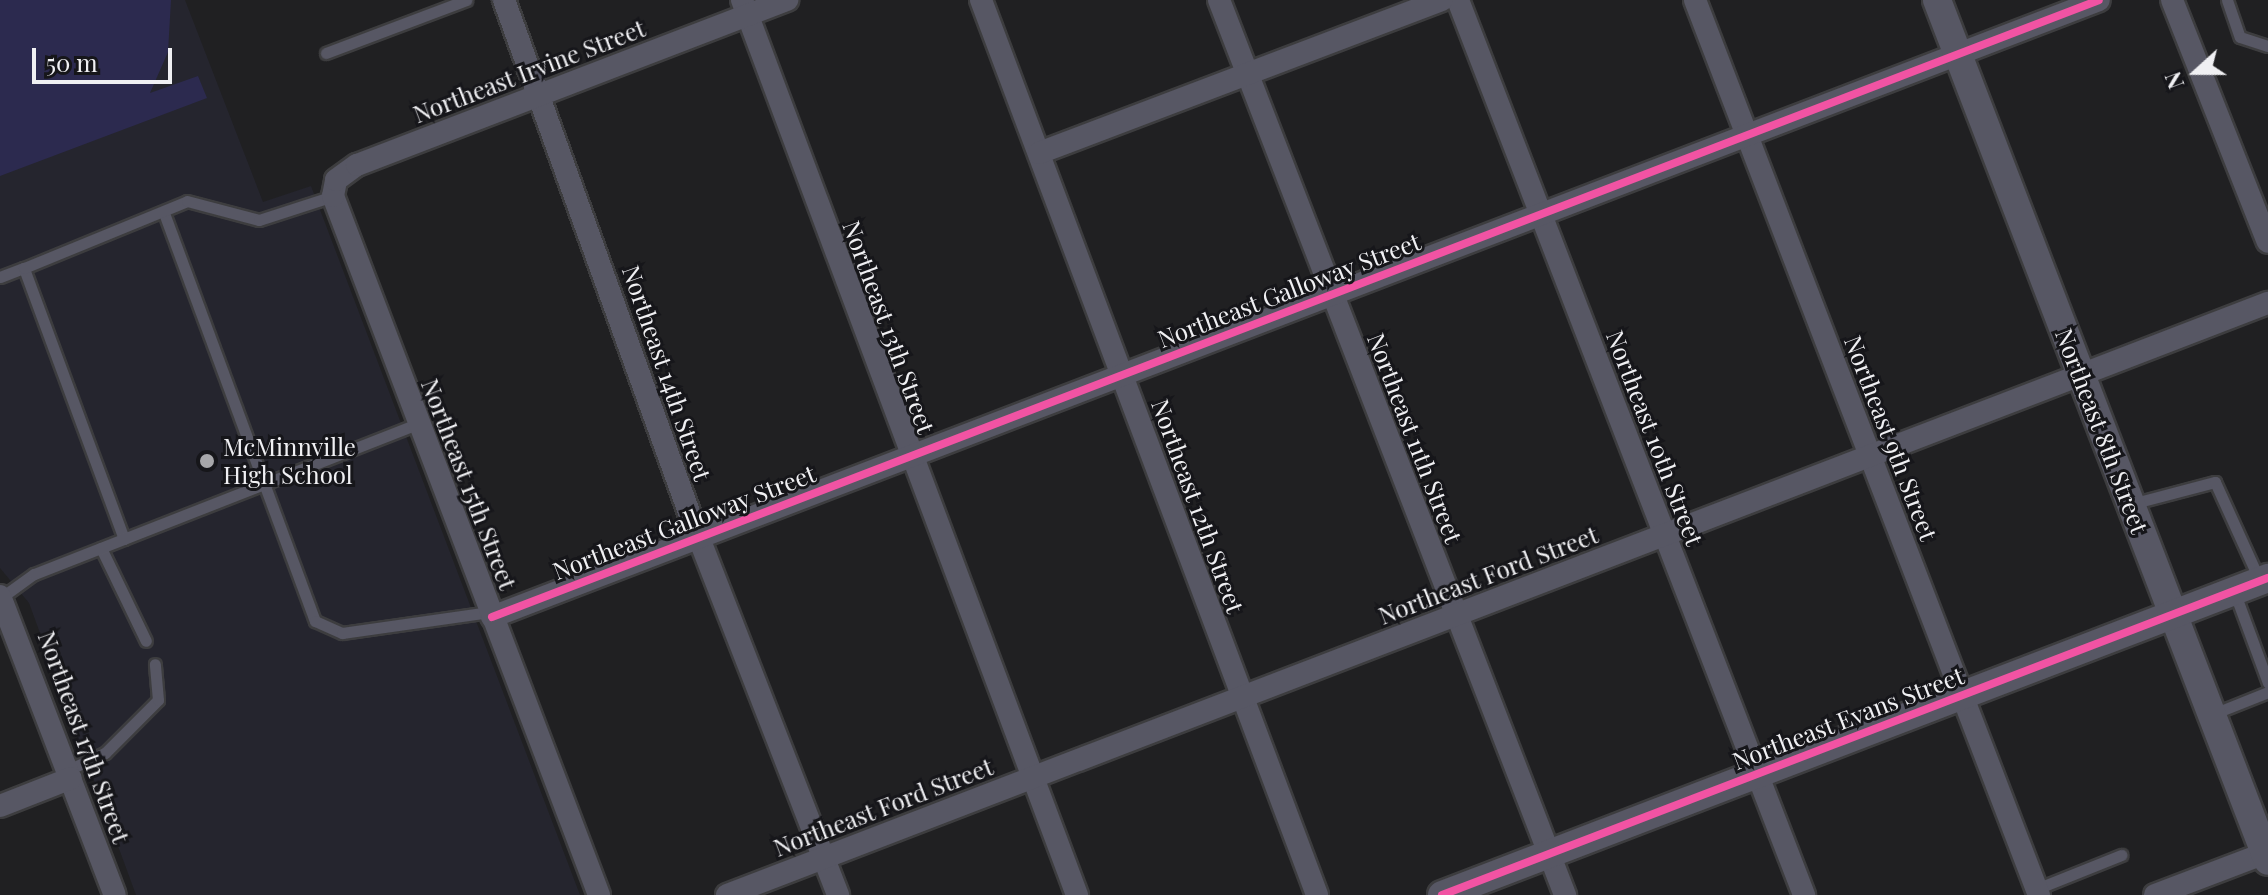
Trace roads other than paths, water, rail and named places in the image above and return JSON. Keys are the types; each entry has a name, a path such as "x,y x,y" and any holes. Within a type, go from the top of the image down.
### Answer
{"street":[{"name":"Northeast 14th Street","path":"504,0 699,538 838,895"},
{"name":"Northeast Irvine Street","path":"334,188 357,165 540,95 745,8 787,0"},
{"name":"Northeast 12th Street","path":"981,0 1317,895"},
{"name":"Northeast 11th Street","path":"1219,0 1565,895"},
{"path":"1039,153 1442,0"},
{"name":"Northeast 10th Street","path":"1458,0 1804,895"},
{"name":"Northeast 9th Street","path":"1695,0 2038,892"},
{"name":"Northeast 8th Street","path":"1937,0 2267,855"},
{"name":"Northeast Galloway Street","path":"491,614 699,538 2099,0"},
{"path":"2172,0 2268,242"},
{"name":"Northeast 13th Street","path":"745,8 909,457 1077,895"},
{"name":"Northeast 15th Street","path":"334,188 417,424 599,895"},
{"name":"Northeast Ford Street","path":"727,895 2268,303"},
{"name":"Northeast Evans Street","path":"1442,895 2254,583"},
{"name":"Northeast 17th Street","path":"1,597 115,895"},
{"path":"0,806 69,774"},
{"path":"2155,895 2267,855"}],"lane":[{"path":"326,53 466,0"},
{"path":"2227,0 2240,37 2268,46"},
{"path":"0,277 200,200 272,220 334,188"},
{"path":"164,213 268,483 288,554 322,628 342,633 491,614"},
{"path":"24,268 124,539"},
{"path":"1,597 20,581 417,424"},
{"path":"2130,504 2215,482 2254,583 2268,683"},
{"path":"101,548 146,641"},
{"path":"69,774 105,753 158,700 155,664"},
{"path":"2212,715 2268,692"},
{"path":"2038,892 2121,855"}],"place":[{"name":"McMinnville High School","path":"207,461"}]}
